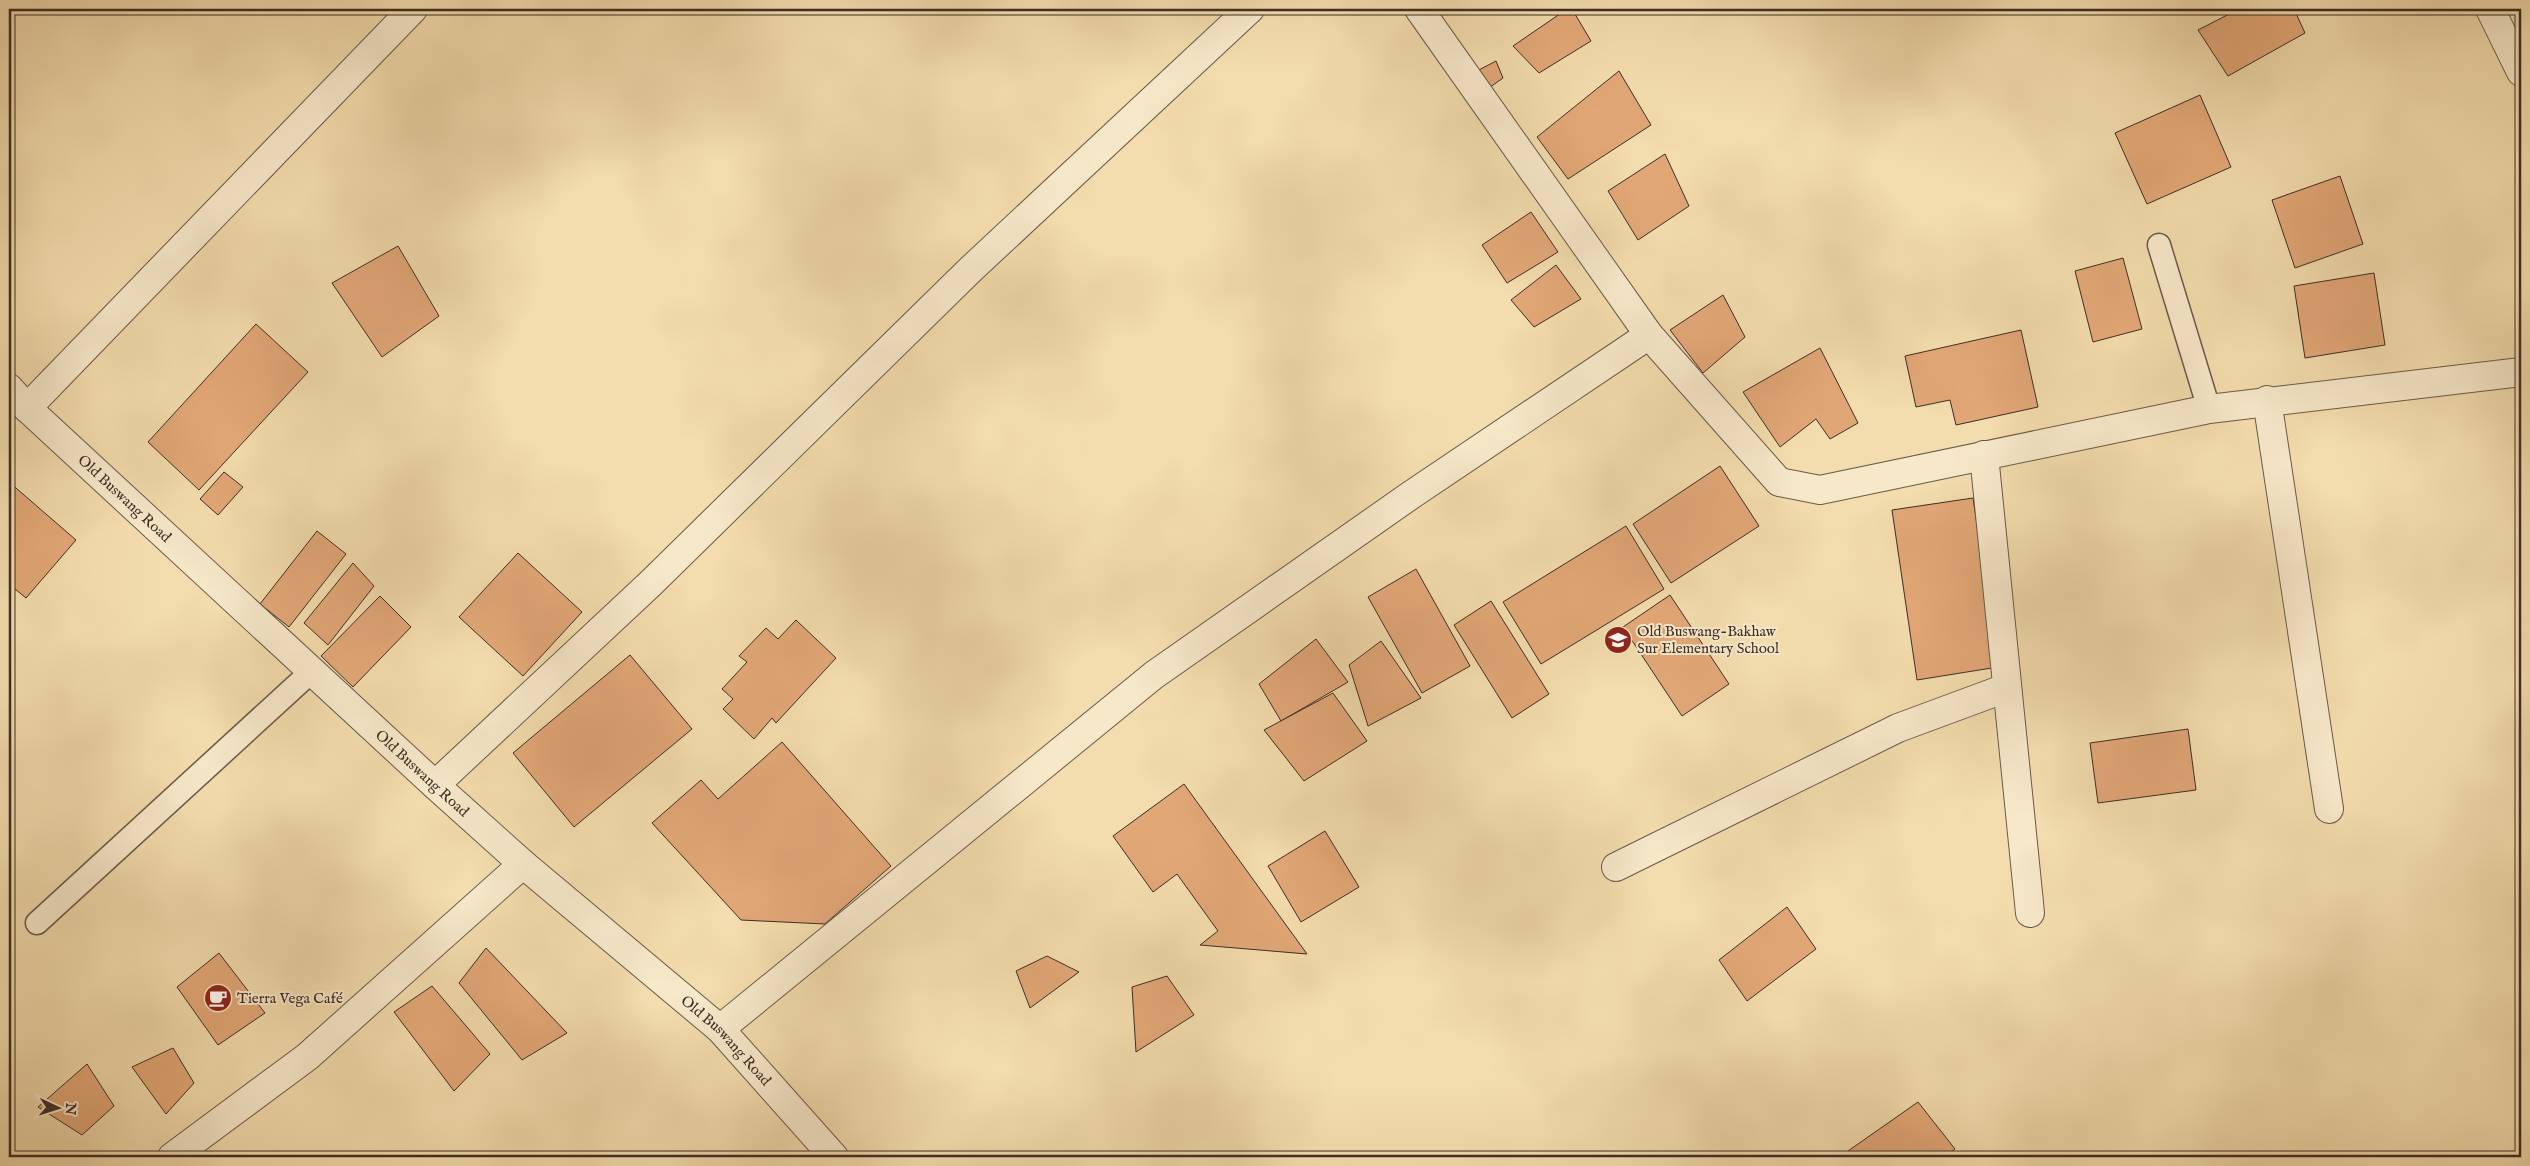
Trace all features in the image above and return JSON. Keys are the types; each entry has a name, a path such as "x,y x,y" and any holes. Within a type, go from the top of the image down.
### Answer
{"street":[{"path":"27,408 412,9"},
{"path":"435,785 651,583 970,270 1250,9"},
{"path":"1419,9 1649,335 1779,482 1820,490 2209,409 2267,400 2521,372"},
{"path":"2490,9 2521,72"},
{"path":"720,1029 1154,675 1411,495 1649,335"},
{"name":"Old Buswang Road","path":"9,388 27,408 435,785 523,864 720,1029 834,1157"},
{"path":"2267,400 2330,809"},
{"path":"1984,455 2030,913"},
{"path":"1616,867 1898,728 2006,688"},
{"path":"172,1157 307,1057 523,864"}],"lane":[{"path":"2159,245 2209,409"},
{"path":"37,923 312,671"}],"building":[{"path":"1567,9 1572,9 1591,41 1539,73 1513,46"},
{"path":"2239,9 2294,9 2305,33 2228,76 2198,30"},
{"path":"1496,61 1503,78 1486,90 1473,73"},
{"path":"1619,71 1651,125 1568,179 1537,137"},
{"path":"2200,95 2231,167 2147,204 2115,133"},
{"path":"1665,154 1689,206 1638,240 1608,191"},
{"path":"2340,176 2363,244 2295,268 2272,200"},
{"path":"1531,212 1558,252 1507,283 1482,245"},
{"path":"398,246 439,316 382,357 332,283"},
{"path":"2123,258 2142,329 2093,342 2075,271"},
{"path":"1556,265 1581,299 1534,327 1511,300"},
{"path":"2374,273 2385,345 2305,358 2294,286"},
{"path":"1723,295 1745,337 1703,373 1670,330"},
{"path":"256,324 308,372 199,490 148,442"},
{"path":"2021,330 2038,407 1956,425 1950,400 1916,407 1905,356"},
{"path":"1820,348 1858,423 1830,439 1816,419 1780,447 1743,392"},
{"path":"1720,466 1759,526 1671,583 1633,524"},
{"path":"224,472 243,487 218,515 200,499"},
{"path":"9,482 76,540 26,598 9,584"},
{"path":"1973,498 1998,667 1917,680 1892,510"},
{"path":"1626,526 1664,589 1541,664 1503,602"},
{"path":"317,531 346,554 289,627 260,604"},
{"path":"518,553 582,612 523,676 459,617"},
{"path":"353,563 374,586 328,645 304,623"},
{"path":"1416,569 1470,666 1422,693 1368,597"},
{"path":"1670,595 1729,684 1682,716 1623,627"},
{"path":"380,596 411,627 353,687 321,656"},
{"path":"1491,601 1549,694 1512,718 1454,625"},
{"path":"796,620 836,658 776,723 772,718 754,739 723,709 733,699 722,689 747,662 739,656 766,628 778,639"},
{"path":"1316,639 1348,682 1281,721 1259,684"},
{"path":"1381,641 1421,698 1368,726 1349,665"},
{"path":"630,655 692,729 574,827 513,753"},
{"path":"1333,693 1367,741 1304,781 1264,730"},
{"path":"2188,729 2196,790 2098,803 2090,743"},
{"path":"782,742 891,866 825,924 741,920 652,823 701,780 718,799"},
{"path":"1184,784 1307,954 1200,945 1218,931 1177,874 1153,892 1113,836"},
{"path":"1325,831 1359,887 1301,922 1268,866"},
{"path":"1787,907 1816,949 1747,1001 1719,960"},
{"path":"486,948 567,1033 522,1060 459,983"},
{"path":"219,953 265,1013 218,1045 177,987"},
{"path":"1047,956 1079,972 1030,1008 1016,971"},
{"path":"1167,976 1194,1015 1136,1052 1132,987"},
{"path":"432,986 490,1054 454,1091 394,1012"},
{"path":"173,1048 194,1083 166,1114 132,1067"},
{"path":"87,1064 114,1106 82,1135 38,1107"},
{"path":"1918,1102 1955,1149 1944,1157 1853,1157 1848,1151"}],"place":[{"name":"Old Buswang-Bakhaw Sur Elementary School","path":"1618,640"},
{"name":"Tierra Vega Café","path":"218,998"}]}
